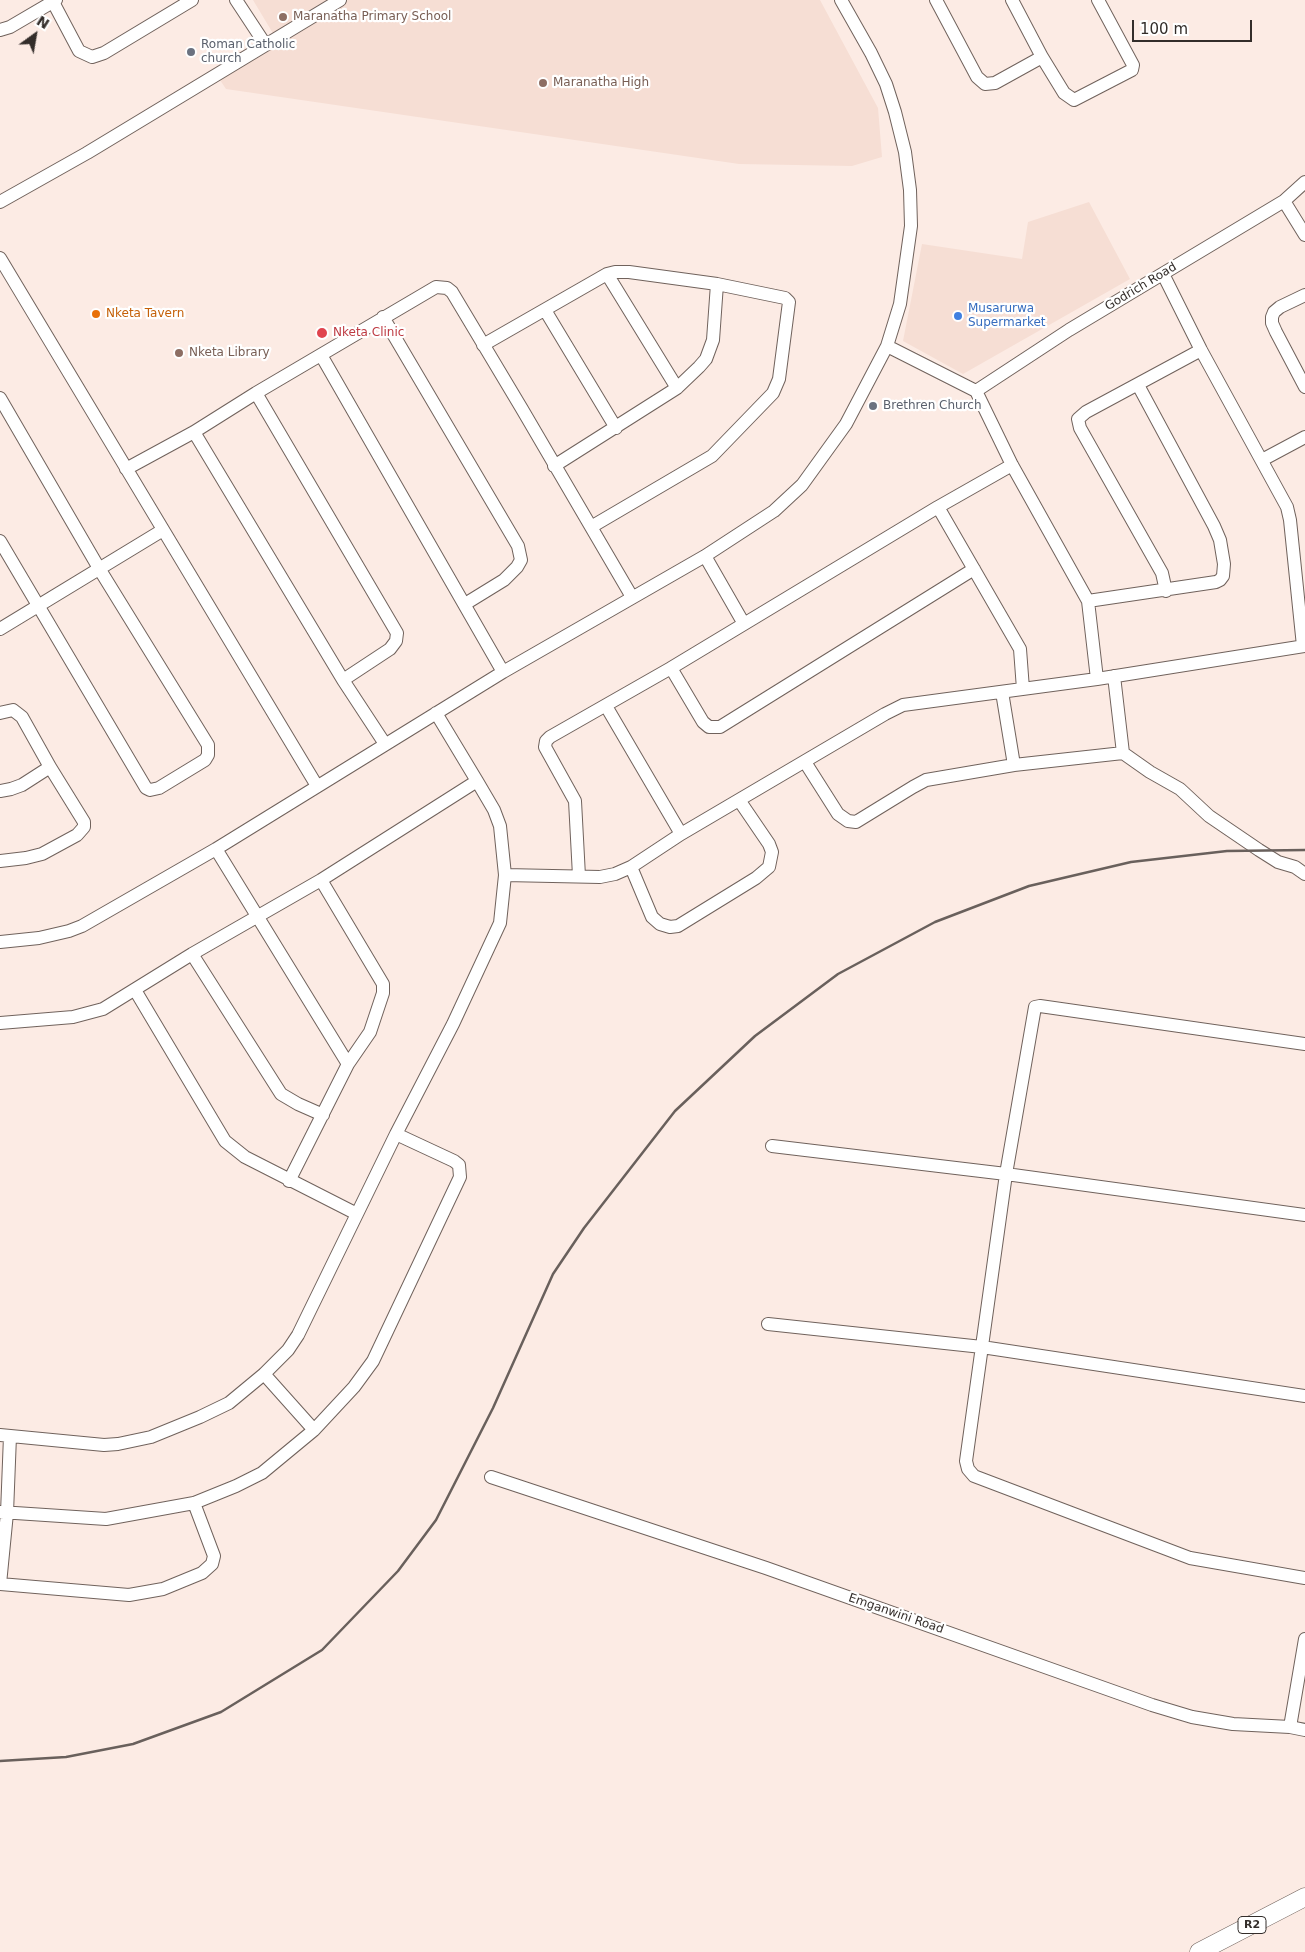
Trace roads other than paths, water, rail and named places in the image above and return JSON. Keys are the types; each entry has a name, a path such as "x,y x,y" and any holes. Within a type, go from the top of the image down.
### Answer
{"highway":[{"name":"R2","path":"1199,1952 1305,1897"}],"street":[{"path":"0,30 10,27 55,1 79,51 92,58 104,53 192,0"},
{"path":"236,0 265,44"},
{"path":"0,202 87,154 340,0"},
{"path":"0,942 39,938 82,926 216,848 502,672 705,556 774,511 802,485 846,424 887,346 900,304 911,226 906,152 886,84 841,0"},
{"path":"936,0 977,78 985,84 996,83 1042,57"},
{"path":"1012,0 1042,57 1064,93 1074,100 1132,70 1134,65 1098,0"},
{"name":"Godrich Road","path":"976,391 1069,330 1284,200 1305,182"},
{"path":"1284,200 1305,235"},
{"path":"0,258 316,786"},
{"path":"483,346 607,274 629,272 717,284 785,298 789,302 779,379 775,389 712,456 591,528"},
{"path":"607,274 677,388"},
{"path":"505,875 600,876 615,874 631,867 681,834 884,714 903,705 1114,676 1304,646 1287,507 1201,350 1163,274"},
{"path":"554,466 677,388 699,368 710,350 713,340 717,284"},
{"path":"126,469 194,432 256,393 436,287 448,288 522,408 554,466 632,597"},
{"path":"1305,295 1280,307 1274,312 1272,317 1276,332 1305,388"},
{"path":"545,310 616,428"},
{"path":"383,317 518,546 521,560 517,567 504,580 465,604"},
{"path":"887,346 976,391 1012,465 1088,601 1097,678"},
{"path":"1166,591 1162,573 1078,424 1078,419 1086,412 1201,350"},
{"path":"321,355 465,604 502,672"},
{"path":"1088,601 1166,591 1220,580 1223,576 1224,564 1220,540 1214,526 1138,385"},
{"path":"256,393 397,633 396,641 390,649 343,680"},
{"path":"0,398 100,570 208,745 208,755 200,765 159,788 150,790 146,788 0,541"},
{"path":"194,432 343,680 385,744"},
{"path":"1262,460 1305,437"},
{"path":"579,876 575,800 545,744 550,737 671,668 938,507 1012,465"},
{"path":"938,507 1020,649 1023,689"},
{"path":"0,629 163,530"},
{"path":"705,556 744,624"},
{"path":"671,668 703,722 709,727 720,727 974,569"},
{"path":"1114,676 1123,752"},
{"path":"1002,692 1014,765"},
{"path":"606,706 681,834"},
{"path":"0,713 13,710 18,712 82,817 84,827 77,835 42,854 0,861"},
{"path":"194,1503 214,1556 212,1564 202,1573 163,1589 130,1595 0,1584 5,1436 104,1444 118,1444 150,1437 200,1417 228,1403 264,1374 288,1350 298,1335 500,923 505,875 500,826 494,810 478,781 436,713"},
{"path":"805,762 838,814 848,821 856,822 926,780 1014,765 1123,752 1150,772 1180,790 1209,816 1252,846 1278,862 1295,867 1305,874"},
{"path":"0,791 22,785 50,767"},
{"path":"0,1023 73,1017 104,1008 192,954 321,880 478,781"},
{"path":"631,867 652,918 660,924 670,927 686,922 756,878 769,867 772,852 769,844 739,800"},
{"path":"216,848 256,917 348,1064"},
{"path":"289,1181 348,1064 370,1032 383,993 383,984 321,880"},
{"path":"192,954 281,1094 323,1115"},
{"path":"134,990 225,1140 245,1157 357,1214"},
{"path":"1305,1044 1040,1006 1035,1007 1006,1174 966,1461 968,1469 974,1476 1190,1558 1305,1578"},
{"path":"3,1512 106,1518 194,1503 262,1473 314,1430 354,1388 373,1361 460,1177 459,1165 454,1161 396,1134"},
{"path":"772,1146 1006,1174 1305,1215"},
{"path":"768,1324 982,1347 1305,1396"},
{"path":"264,1374 314,1430"},
{"name":"Emganwini Road","path":"491,1477 756,1565 1152,1705 1192,1717 1233,1724 1290,1727 1305,1730"},
{"path":"1290,1727 1305,1639"}],"railway":[{"path":"0,1761 66,1757 133,1744 221,1712 322,1650 398,1571 436,1520 493,1408 553,1274 584,1228 675,1111 755,1036 838,974 935,922 1029,886 1131,862 1227,851 1305,850"}],"place":[{"name":"Maranatha Primary School","path":"283,17"},
{"name":"Roman Catholic church","path":"191,52"},
{"name":"Maranatha High","path":"543,83"},
{"name":"Nketa Tavern","path":"96,314"},
{"name":"Musarurwa Supermarket","path":"958,316"},
{"name":"Nketa Clinic","path":"322,333"},
{"name":"Nketa Library","path":"179,353"},
{"name":"Brethren Church","path":"873,406"}]}
